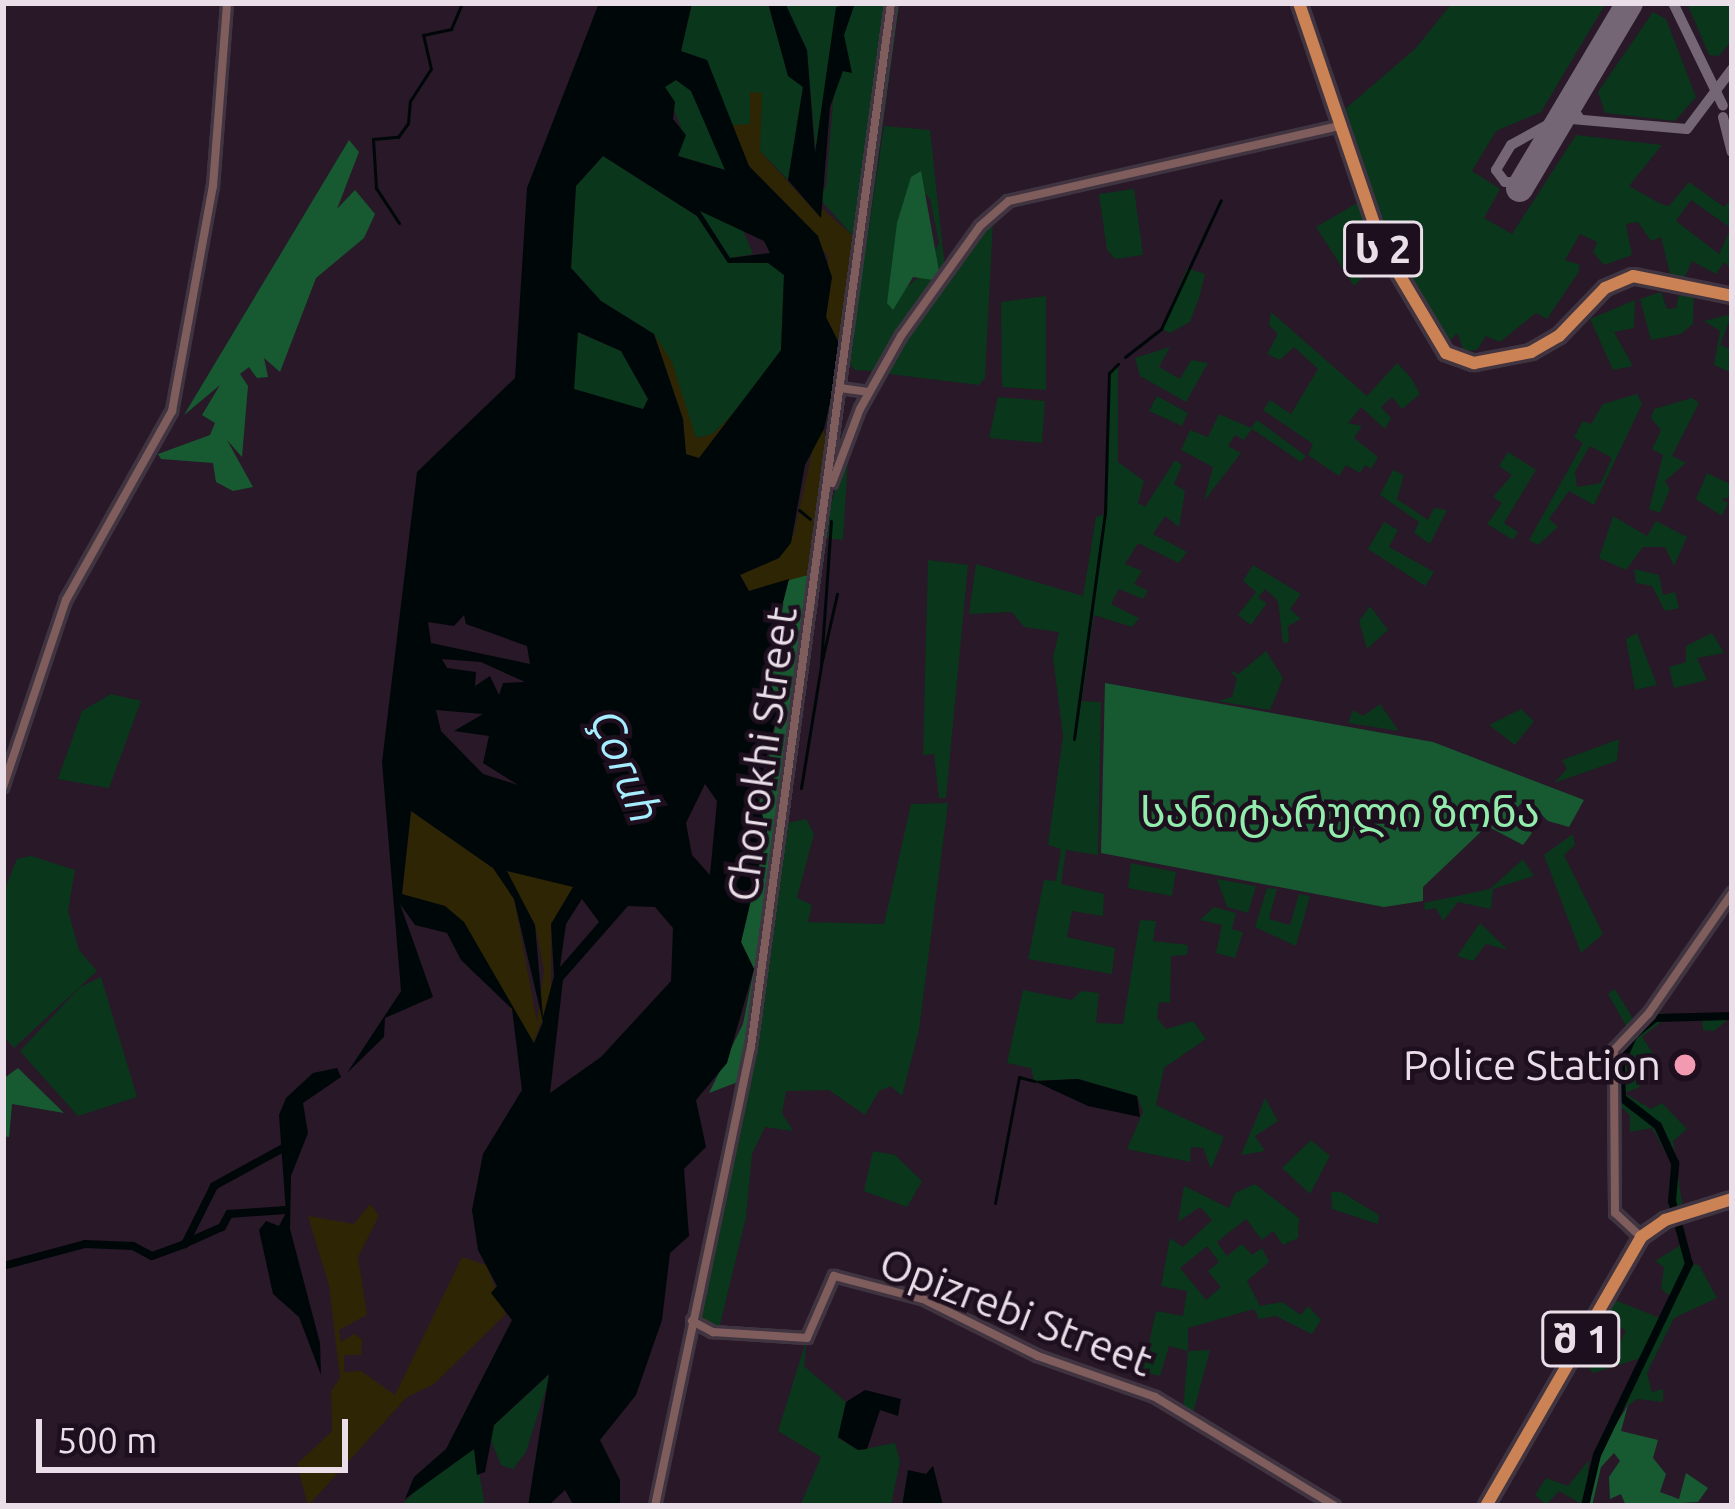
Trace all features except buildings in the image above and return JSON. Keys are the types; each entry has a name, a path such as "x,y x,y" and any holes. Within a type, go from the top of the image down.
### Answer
{"highway":[{"name":"ს 2","path":"1299,3 1390,265 1426,329 1453,358 1489,363 1531,352 1559,336 1605,288 1633,276 1732,296"},
{"name":"შ 1","path":"1486,1506 1641,1237 1665,1220 1732,1199"}],"street":[{"path":"3,788 58,619 172,411 213,186 227,3"},
{"name":"Chorokhi Street","path":"655,1506 751,1047 891,3"},
{"path":"823,520 868,392 967,243 1009,201 1340,126"},
{"path":"841,388 868,392"},
{"path":"1641,1237 1615,1213 1614,1050 1649,1013 1732,893"},
{"name":"Opizrebi Street","path":"692,1321 712,1332 802,1340 834,1276 923,1299 1038,1356 1155,1397 1335,1506"}],"green space":[{"path":"692,3 768,3 788,76 803,87 788,180 760,151 750,93 750,125 732,125 707,60 681,52"},
{"path":"785,3 838,3 816,154 807,50"},
{"path":"855,3 886,3 854,237 818,197 826,187 834,90 843,70 851,72 844,35"},
{"path":"894,3 899,3 854,336 851,329"},
{"path":"1452,3 1606,3 1541,112 1496,131 1472,171 1500,189 1484,218 1512,234 1576,135 1662,145 1629,186 1669,206 1689,182 1724,207 1732,199 1732,270 1724,262 1716,274 1692,261 1682,283 1694,290 1693,324 1681,334 1651,340 1640,299 1661,292 1667,309 1676,308 1681,284 1671,278 1661,237 1651,241 1638,222 1626,224 1632,255 1604,265 1593,252 1597,242 1580,234 1565,260 1580,265 1578,273 1547,319 1536,313 1500,342 1486,336 1477,350 1464,351 1457,333 1445,346 1390,241 1345,109 1416,48","holes":["1691,200 1731,228 1719,254 1676,221"]},
{"path":"1687,3 1732,3 1732,40 1719,56 1709,55"},
{"path":"1653,12 1666,19 1696,97 1675,121 1605,113 1598,92"},
{"path":"676,80 691,90 726,170 678,156 681,127 665,87"},
{"path":"884,126 930,130 945,268 873,371 855,370 849,363","holes":["911,177 930,199 939,243 923,274 887,303"]},
{"path":"349,140 359,152 337,209 355,190 375,214 364,238 316,278 280,372 264,358 268,377 257,378 249,367 240,374 248,386 242,457 227,440 253,487 233,491 216,482 213,463 161,459 158,454 210,435 215,423 202,415 220,385 184,415"},
{"path":"603,156 697,216 728,263 768,263 784,274 781,350 758,388 713,434 696,438 654,334 601,301 571,268 576,186"},
{"path":"921,171 939,271 933,280 913,277 893,310 887,303 897,223 911,177"},
{"path":"1134,189 1143,255 1115,259 1107,250 1099,194"},
{"path":"1359,202 1386,269 1375,265 1354,286 1316,227"},
{"path":"698,210 743,230 753,254 730,258"},
{"path":"993,221 985,378 979,385 889,374 907,336"},
{"path":"1187,268 1205,274 1199,298 1190,322 1170,333 1161,329"},
{"path":"270,294 253,340 235,340 258,301"},
{"path":"1046,296 1046,390 1002,387 1001,302"},
{"path":"1635,300 1634,328 1614,332 1633,366 1613,370 1590,319"},
{"path":"1271,312 1367,396 1397,363 1412,379 1420,394 1402,409 1392,397 1381,407 1391,418 1385,429 1361,407 1348,423 1362,426 1354,438 1378,457 1371,469 1365,465 1360,473 1346,465 1339,476 1308,455 1313,444 1263,410 1270,400 1291,414 1318,369 1294,347 1280,360 1267,354 1278,334 1269,325"},
{"path":"1732,314 1720,345 1732,350 1732,373 1714,365 1720,331 1704,321"},
{"path":"577,332 621,351 648,399 643,410 574,389"},
{"path":"1170,347 1159,367 1180,379 1191,360 1208,363 1186,402 1140,376 1135,358"},
{"path":"1118,364 1118,462 1144,481 1138,503 1145,507 1175,460 1182,465 1174,484 1185,491 1179,527 1165,516 1153,534 1187,552 1179,563 1138,543 1125,564 1142,571 1134,584 1148,591 1143,599 1119,589 1111,604 1139,618 1132,627 1094,615 1082,701 1101,702 1098,855 1066,850 1061,884 1104,894 1103,916 1072,911 1067,937 1115,948 1112,974 1028,959 1044,880 1056,881 1061,849 1048,845 1063,736 1053,657 1059,632 1024,627 1012,612 969,614 976,564 1083,596 1096,517 1105,514 1109,373"},
{"path":"1637,394 1642,404 1594,505 1569,491 1549,519 1558,527 1538,545 1529,540 1583,443 1574,437 1583,421 1591,424 1603,404","holes":["1590,446 1612,458 1601,483 1577,487 1575,472"]},
{"path":"1157,396 1188,413 1182,426 1149,411"},
{"path":"998,397 1045,401 1042,443 989,438"},
{"path":"1692,398 1699,403 1672,456 1686,463 1665,481 1670,489 1660,513 1649,509 1663,455 1652,449 1661,430 1651,418 1654,409"},
{"path":"1219,414 1251,428 1257,420 1306,456 1301,462 1252,429 1244,440 1235,435 1228,446 1241,453 1204,501 1213,467 1181,450 1190,430 1208,437"},
{"path":"849,442 843,540 826,538 827,518"},
{"path":"1508,452 1536,470 1504,523 1518,532 1513,540 1487,524 1502,503 1493,497 1512,475 1499,466"},
{"path":"1393,470 1404,475 1397,499 1428,520 1434,508 1447,510 1430,544 1414,533 1419,522 1380,495"},
{"path":"1707,473 1732,485 1732,497 1721,499 1728,503 1722,516 1696,499"},
{"path":"1613,516 1647,536 1656,521 1687,537 1674,566 1665,547 1643,547 1626,570 1599,558"},
{"path":"1384,522 1398,530 1389,547 1434,572 1425,586 1368,549"},
{"path":"928,560 968,565 946,798 939,798 934,754 923,755"},
{"path":"1253,565 1301,594 1290,609 1301,619 1288,626 1289,642 1283,643 1278,601 1265,589 1258,598 1267,603 1251,625 1238,615 1256,592 1243,581"},
{"path":"1634,569 1659,575 1663,595 1675,592 1679,608 1665,611 1652,586 1636,583"},
{"path":"812,574 754,1005 738,1082 709,1093 743,1024 754,969 741,942 767,832 757,815 780,703 766,684 771,640 789,579"},
{"path":"1370,606 1388,630 1367,649 1359,621"},
{"path":"1637,633 1657,685 1635,690 1626,639"},
{"path":"1712,633 1724,653 1697,658 1707,680 1674,688 1669,667 1686,662 1686,646"},
{"path":"1266,651 1283,678 1270,710 1218,701 1232,697 1237,679 1230,670 1238,674"},
{"name":"სანიტარული ზონა","path":"1105,683 1433,742 1584,800 1569,827 1548,821 1526,799 1510,814 1532,833 1523,845 1487,826 1423,887 1423,901 1384,907 1101,853"},
{"path":"111,694 141,701 109,788 58,779 82,711"},
{"path":"1380,704 1399,731 1348,723 1353,710 1363,716"},
{"path":"1521,709 1534,721 1515,745 1489,725"},
{"path":"1619,739 1617,761 1554,783 1567,769 1562,760"},
{"path":"948,803 919,1030 902,1096 891,1086 879,1091 865,1115 829,1090 786,1091 782,1113 793,1131 765,1127 752,1154 746,1217 718,1333 692,1321 743,1088 783,824 806,819 814,834 797,898 812,905 808,922 884,924 911,804"},
{"path":"1573,834 1575,845 1564,855 1603,934 1581,953 1544,855"},
{"path":"31,856 75,870 68,911 79,950 97,971 14,1048 3,1036 3,893 17,859"},
{"path":"1523,859 1534,876 1493,889 1491,909 1458,902 1443,921 1436,908 1425,910 1424,903 1490,889"},
{"path":"1131,863 1176,872 1172,896 1128,888"},
{"path":"1217,879 1256,886 1248,913 1227,907"},
{"path":"1267,888 1277,889 1269,919 1290,925 1299,894 1310,896 1296,946 1255,927"},
{"path":"1214,907 1236,913 1232,929 1243,932 1235,958 1216,953 1222,925 1200,920"},
{"path":"1140,920 1156,921 1153,941 1188,945 1187,955 1171,956 1170,1003 1159,1002 1157,1018 1166,1029 1193,1021 1206,1039 1164,1068 1156,1105 1224,1137 1211,1169 1203,1148 1191,1147 1190,1162 1127,1149 1143,1112 1137,1096 1078,1079 1034,1081 1031,1068 1007,1063 1023,990 1072,1000 1081,991 1099,993 1096,1023 1123,1024"},
{"path":"1480,923 1508,950 1486,944 1473,961 1457,956"},
{"path":"101,977 137,1097 78,1116 20,1051 80,987"},
{"path":"1615,989 1637,1025 1649,1013 1732,1016 1714,1031 1703,1030 1702,1018 1669,1016 1642,1037 1659,1062 1637,1055 1632,1071 1640,1087 1624,1093 1651,1109 1662,1103 1687,1129 1673,1141 1683,1210 1669,1213 1671,1162 1652,1128 1630,1132 1630,1115 1612,1099 1614,1050 1629,1031 1608,994"},
{"path":"18,1068 64,1113 12,1104 9,1137 3,1136 3,1079"},
{"path":"1265,1098 1278,1121 1255,1136 1265,1151 1241,1155"},
{"path":"1311,1140 1330,1156 1310,1194 1282,1168"},
{"path":"873,1151 895,1155 922,1181 907,1207 864,1191"},
{"path":"1255,1184 1299,1218 1298,1238 1283,1245 1273,1231 1262,1240 1246,1219 1217,1242 1227,1256 1242,1244 1252,1255 1262,1248 1269,1262 1247,1281 1260,1306 1282,1302 1301,1315 1308,1306 1321,1320 1312,1334 1276,1316 1259,1319 1254,1309 1188,1328 1188,1351 1169,1346 1160,1376 1143,1372 1156,1311 1183,1316 1187,1291 1161,1286 1170,1238 1183,1247 1212,1220 1200,1207 1178,1222 1184,1186 1229,1208 1235,1193","holes":["1207,1246 1219,1262 1208,1271 1221,1287 1206,1300 1180,1268"]},
{"path":"1331,1192 1341,1192 1379,1215 1378,1224 1332,1209"},
{"path":"1684,1243 1689,1264 1699,1265 1717,1298 1674,1318 1647,1373 1652,1392 1663,1389 1663,1402 1637,1399 1620,1411 1641,1358 1593,1373 1586,1365 1597,1347 1608,1336 1620,1342 1626,1331 1601,1314 1610,1298 1660,1318 1670,1296 1661,1289 1664,1267 1655,1261"},
{"path":"807,1338 804,1366 846,1402 838,1438 858,1450 895,1443 900,1461 891,1506 800,1506 821,1457 778,1431"},
{"path":"1210,1350 1192,1417 1183,1411 1188,1351"},
{"path":"551,1373 526,1452 513,1469 501,1465 491,1441 494,1425"},
{"path":"1628,1405 1621,1431 1658,1440 1653,1458 1666,1474 1660,1492 1679,1499 1686,1473 1708,1488 1698,1502 1626,1506 1621,1494 1610,1499 1609,1477 1620,1461 1614,1453 1601,1467 1592,1506 1585,1506 1597,1455"},
{"path":"475,1449 485,1506 401,1506 426,1479"},
{"path":"1589,1460 1585,1506 1559,1491 1546,1505 1535,1495 1546,1478 1568,1486"}],"sand":[{"path":"750,92 762,93 760,151 819,216 818,205 854,237 842,349 826,317 828,256 749,166 732,125 750,124"},
{"path":"654,334 672,362 696,438 713,434 758,388 699,458 686,455 683,419"},
{"path":"817,429 824,429 828,450 812,574 749,591 740,575 779,558 794,534"},
{"path":"411,811 493,868 514,899 537,1022 544,970 535,925 505,870 575,887 551,924 551,997 533,1044 445,906 402,895"},
{"path":"370,1204 379,1216 358,1257 367,1315 339,1330 341,1342 354,1334 362,1339 361,1355 344,1355 344,1372 361,1371 395,1395 462,1257 486,1265 506,1314 434,1384 407,1397 308,1506 297,1464 332,1431 331,1391 340,1378 329,1286 308,1216 354,1224"}],"water":[{"name":"Çoruh","path":"599,3 692,3 681,51 707,60 749,166 818,236 832,277 826,317 842,349 824,429 805,465 791,543 779,558 740,575 749,591 789,579 765,674 780,703 757,796 767,832 741,942 754,969 727,1063 696,1100 706,1147 684,1169 689,1236 670,1253 662,1320 636,1395 600,1440 620,1480 620,1506 574,1506 565,1490 548,1506 528,1506 549,1374 494,1425 485,1472 477,1475 474,1449 405,1499 414,1477 446,1449 512,1320 491,1293 497,1286 478,1250 472,1210 483,1154 522,1090 512,1009 461,960 447,933 415,925 400,904 433,997 385,1018 384,1037 347,1073 401,991 382,762 417,472 515,378 527,188","holes":["676,80 691,91 725,170 678,156 686,135 673,119 675,102 665,87","603,156 697,216 728,263 768,263 784,275 781,350 699,458 686,454 683,419 654,334 601,301 571,268 576,186","700,211 764,241 770,253 730,258","578,332 621,351 648,399 643,409 574,389","464,615 466,624 527,646 530,664 431,643 428,622 454,626","442,659 481,662 525,682 503,683 499,695 490,676 475,686 476,672 447,668","436,710 483,714 454,731 489,736 483,763 518,785 483,774 441,731","705,784 717,801 710,875 692,855 686,823","411,811 493,868 514,899 543,1022 534,1043 464,922 445,906 402,894","507,871 573,887 551,924 554,976 543,1017 535,925","582,899 599,922 560,967 566,924","628,906 655,907 673,928 671,981 601,1057 550,1093 563,980"]},
{"path":"768,3 785,3 807,50 815,153 836,7 855,3 844,35 852,73 843,71 830,107 821,218 788,180 803,87 788,76"},
{"path":"337,1068 341,1077 303,1103 308,1133 291,1176 290,1229 320,1343 321,1375 299,1317 273,1294 259,1230 266,1221 279,1226 286,1213 279,1115 286,1098 313,1073"},
{"path":"1078,1079 1137,1096 1140,1117 1088,1106 1034,1081"},
{"path":"865,1390 901,1399 898,1416 880,1410 867,1449 858,1450 838,1437 846,1402"},
{"path":"933,1466 943,1505 902,1506 908,1470 926,1474"}],"waterway":[{"path":"399,223 376,188 373,139 398,137 408,123 410,101 431,69 423,35 451,29 462,3"},
{"path":"1125,357 1161,329 1221,200"},
{"path":"1074,739 1105,514 1109,373 1118,364"},
{"path":"799,510 810,519"},
{"path":"831,521 821,665 837,594"},
{"path":"801,788 821,666"},
{"path":"1585,1506 1597,1455 1689,1264 1672,1201 1675,1163 1658,1126 1622,1098 1621,1063 1633,1036 1655,1018 1732,1016"},
{"path":"995,1203 1019,1077 1034,1081"},
{"path":"3,1266 85,1244 133,1246 152,1256 185,1244 214,1186 285,1147"},
{"path":"186,1243 222,1227 229,1214 286,1210"}],"taxiway":[{"path":"1673,3 1723,106"},
{"path":"1540,152 1532,182 1505,182 1496,170 1511,145 1560,118 1687,129 1732,69"},
{"path":"1578,90 1571,106 1580,119"},
{"path":"1723,117 1732,152"}],"runway":[{"path":"1519,188 1629,3"}],"place":[{"name":"Police Station","path":"1685,1065"}]}
